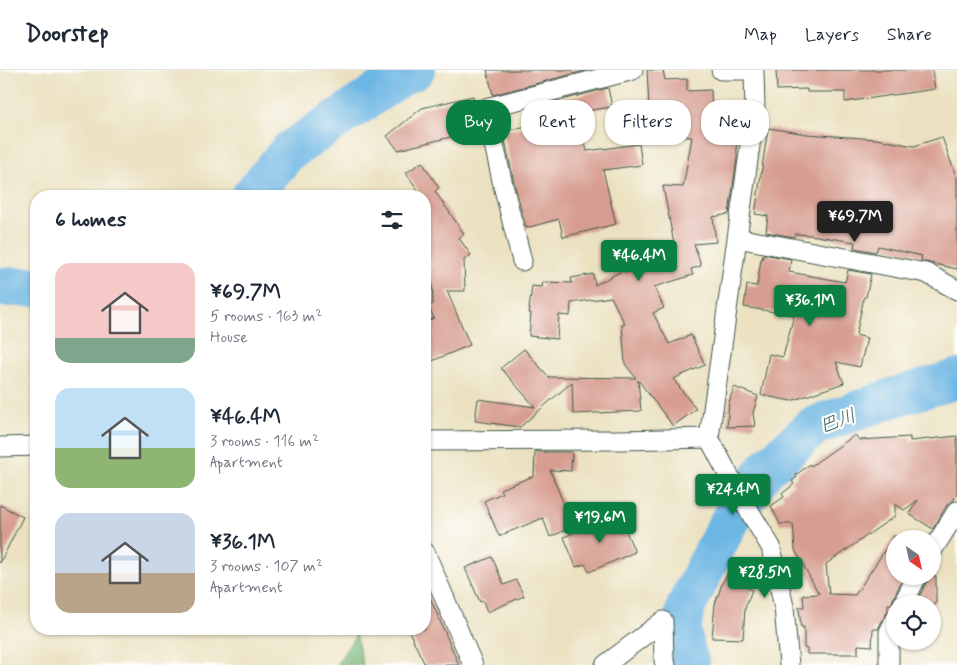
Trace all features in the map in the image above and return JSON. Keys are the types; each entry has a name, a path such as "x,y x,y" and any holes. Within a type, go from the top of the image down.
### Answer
{"street":[{"path":"522,261 486,108 633,70"},
{"path":"721,70 754,70 755,110 709,438 736,489 771,547 784,607 789,665"},
{"path":"737,238 926,273 957,290"},
{"path":"431,441 709,438"},
{"path":"0,447 30,446"},
{"path":"941,537 957,511"},
{"path":"431,566 473,665"},
{"path":"605,665 663,621 664,660 666,665"},
{"path":"889,650 889,665"}],"green space":[{"path":"356,635 363,665 336,665"}],"building":[{"path":"487,70 588,70 493,95"},
{"path":"647,70 663,70 665,80 687,79 687,91 711,90 711,100 701,100 701,145 737,145 737,158 729,214 713,217 716,242 694,244 701,266 691,269 693,275 654,287 664,308 653,313 669,344 691,335 705,365 673,379 696,409 673,426 638,380 641,411 573,414 572,382 520,427 475,421 478,399 535,407 501,368 524,349 549,377 636,378 625,364 622,325 625,324 611,297 571,303 570,316 559,315 557,339 529,336 531,313 529,313 529,309 532,286 542,287 543,282 572,283 571,278 593,274 595,285 624,270 626,273 655,258 653,251 674,244 663,186 683,187 692,137 691,100 649,100"},
{"path":"776,70 932,70 935,89 845,102 845,92 807,92 807,89 777,90"},
{"path":"608,88 611,100 605,100 605,108 595,110 595,100 562,100"},
{"path":"473,96 474,100 456,100"},
{"path":"446,102 446,138 398,150 387,136 422,108"},
{"path":"521,127 521,145 586,145 587,151 639,145 642,165 603,170 616,224 563,237 559,219 526,228 506,145 511,145 511,129"},
{"path":"769,128 807,134 876,139 914,146 942,137 957,179 957,269 921,261 922,256 878,246 876,252 854,248 855,242 810,235 795,234 794,237 766,232 768,216 755,214 765,145 769,145"},
{"path":"422,162 439,188 435,191 464,234 459,238 471,255 464,260 465,291 447,291 470,345 431,361 431,319 434,318 431,312 431,305 433,304 431,190 418,190 406,173"},
{"path":"763,254 791,259 789,272 845,282 848,270 871,274 856,335 867,338 860,367 836,362 844,383 791,401 761,395 769,354 783,357 794,315 744,307 747,285 757,286"},
{"path":"734,387 758,396 753,413 755,426 727,427 729,402"},
{"path":"855,435 859,440 910,437 910,441 957,436 957,494 953,501 947,505 933,529 909,514 918,500 904,510 895,504 895,516 826,564 829,594 855,595 886,548 886,585 900,585 895,595 886,595 886,614 878,629 873,629 872,646 858,645 858,654 807,654 807,649 804,648 804,627 801,627 799,607 804,607 803,595 819,594 795,550 793,524 780,524 771,506 784,497 782,494 794,484 792,481 797,477 796,475 810,464 811,466"},
{"path":"535,452 572,452 571,471 550,470 573,527 550,537 543,518 499,536 484,501 502,493 500,489 534,476"},
{"path":"0,505 23,517 0,563"},
{"path":"618,513 635,552 589,572 585,564 576,567 564,537"},
{"path":"492,557 504,585 516,580 524,596 487,612 483,601 480,602 465,568"},
{"path":"729,571 750,578 747,588 752,590 745,608 743,639 712,638 715,604"},
{"path":"925,585 936,585 936,595 920,595"},
{"path":"431,600 459,665 425,665 411,635 431,635"}],"waterway":[{"path":"256,190 288,152 405,74 415,70"},
{"path":"0,287 30,287"},
{"name":"巴川","path":"690,665 681,628 687,604 727,525 765,470 814,426 895,397 957,379"}]}
